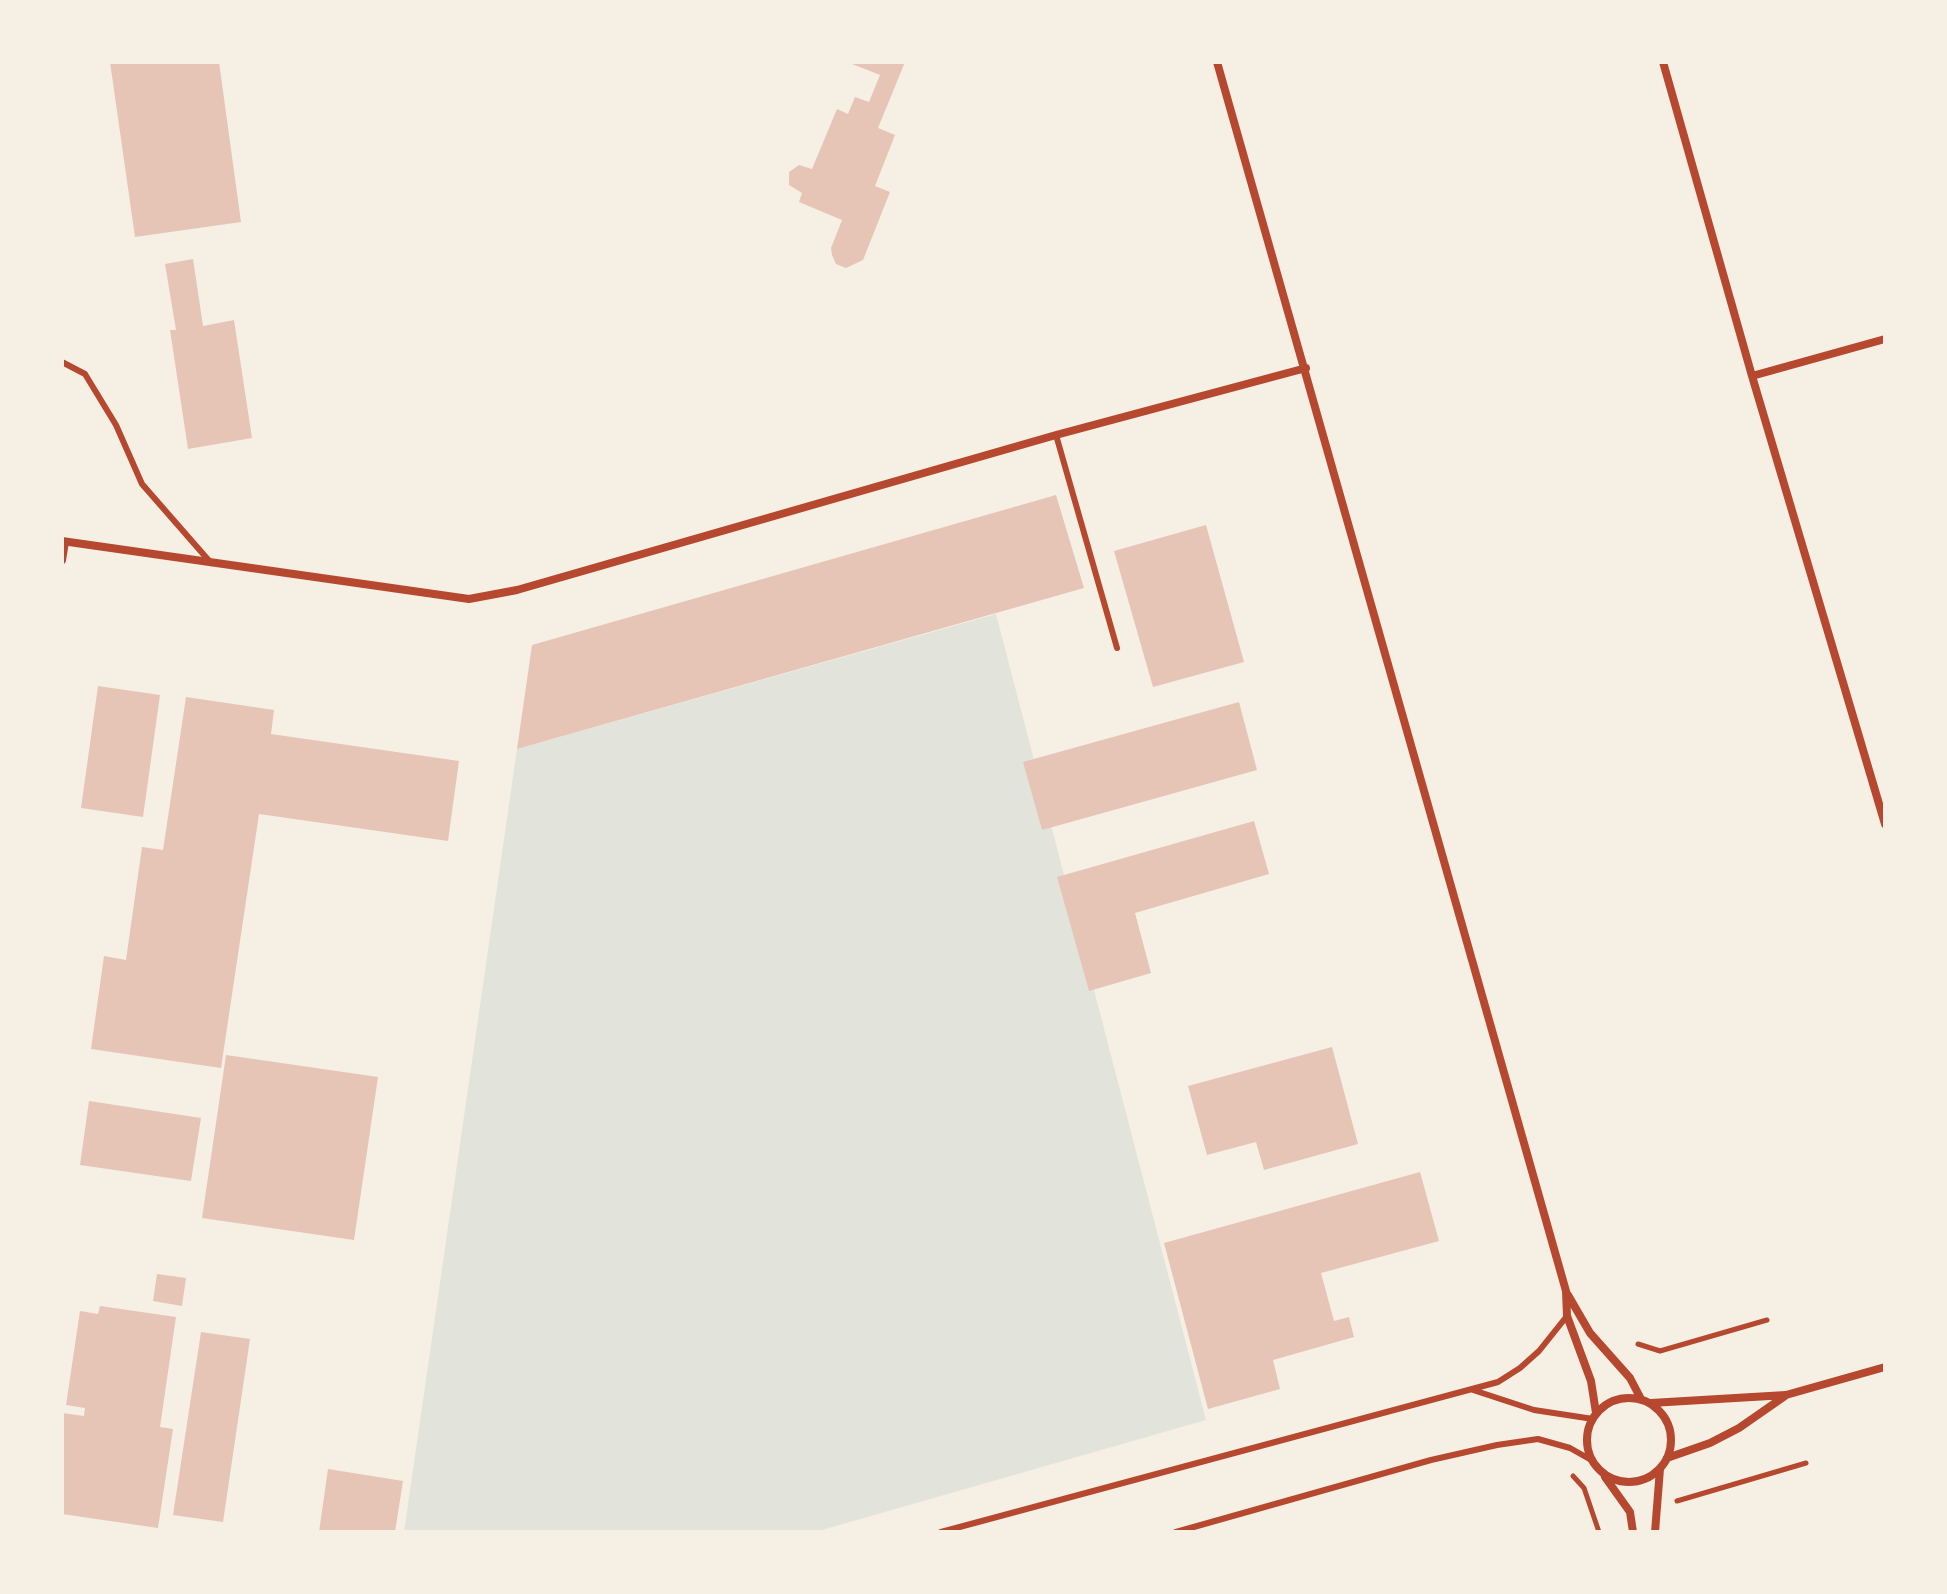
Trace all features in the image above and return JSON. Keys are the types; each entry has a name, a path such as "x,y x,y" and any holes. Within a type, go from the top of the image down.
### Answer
{"street":[{"path":"1217,62 1566,1291 1567,1316 1591,1381 1594,1416 1588,1433 1588,1448 1593,1461 1630,1512 1633,1532"},
{"path":"1663,62 1885,824"},
{"path":"1752,376 1885,339"},
{"path":"62,560 63,541 469,599 517,590 1056,435 1306,368"},
{"path":"1566,1291 1590,1333 1646,1401 1667,1421 1671,1433 1667,1458 1660,1469 1655,1532"},
{"path":"1594,1416 1617,1399 1646,1401 1786,1395 1885,1367"},
{"path":"1667,1458 1710,1443 1739,1428 1786,1395"},
{"path":"1603,1472 1613,1479 1638,1481 1660,1469"}],"lane":[{"path":"62,362 85,374 116,425 142,484 211,563"},
{"path":"1056,435 1117,648"},
{"path":"941,1532 1498,1382 1520,1368 1552,1338 1567,1316"},
{"path":"1473,1390 1534,1410 1594,1416"},
{"path":"1176,1532 1431,1460 1497,1445 1538,1439 1570,1448 1593,1461"}],"path":[{"path":"1638,1344 1660,1351 1767,1320"},
{"path":"1675,1501 1806,1463"},
{"path":"1563,1467 1584,1488 1599,1532"}],"shaded area":[{"path":"996,614 1206,1420 815,1532 404,1532 517,749"}],"building":[{"path":"110,62 219,62 241,222 135,237"},
{"path":"847,62 905,62 878,128 895,135 875,186 890,192 863,260 846,268 836,264 831,248 842,220 799,202 802,193 789,185 789,172 799,165 812,169 837,109 848,114 855,97 869,102 880,75"},
{"path":"193,259 203,326 234,320 252,438 188,449 170,330 176,330 165,264"},
{"path":"1056,495 1084,588 517,749 532,645"},
{"path":"1206,525 1244,662 1153,687 1114,551"},
{"path":"98,686 160,695 143,817 81,808"},
{"path":"186,697 274,710 271,734 459,761 448,841 259,814 221,1068 91,1049 104,956 126,960 142,847 163,850"},
{"path":"1239,702 1257,770 1042,830 1023,762"},
{"path":"1254,821 1269,874 1135,913 1151,973 1089,991 1057,877"},
{"path":"1332,1047 1358,1144 1264,1170 1256,1142 1207,1155 1188,1086"},
{"path":"226,1055 378,1077 354,1240 202,1218"},
{"path":"89,1101 201,1118 191,1181 80,1165"},
{"path":"1420,1172 1439,1241 1321,1273 1334,1321 1349,1317 1354,1337 1273,1360 1280,1389 1208,1409 1164,1243"},
{"path":"157,1274 186,1278 182,1306 153,1301"},
{"path":"100,1306 176,1317 160,1427 173,1429 158,1528 62,1514 62,1413 84,1416 85,1408 66,1405 80,1311 98,1314"},
{"path":"201,1332 250,1339 223,1522 173,1515"},
{"path":"328,1469 403,1481 395,1532 319,1532"}]}
